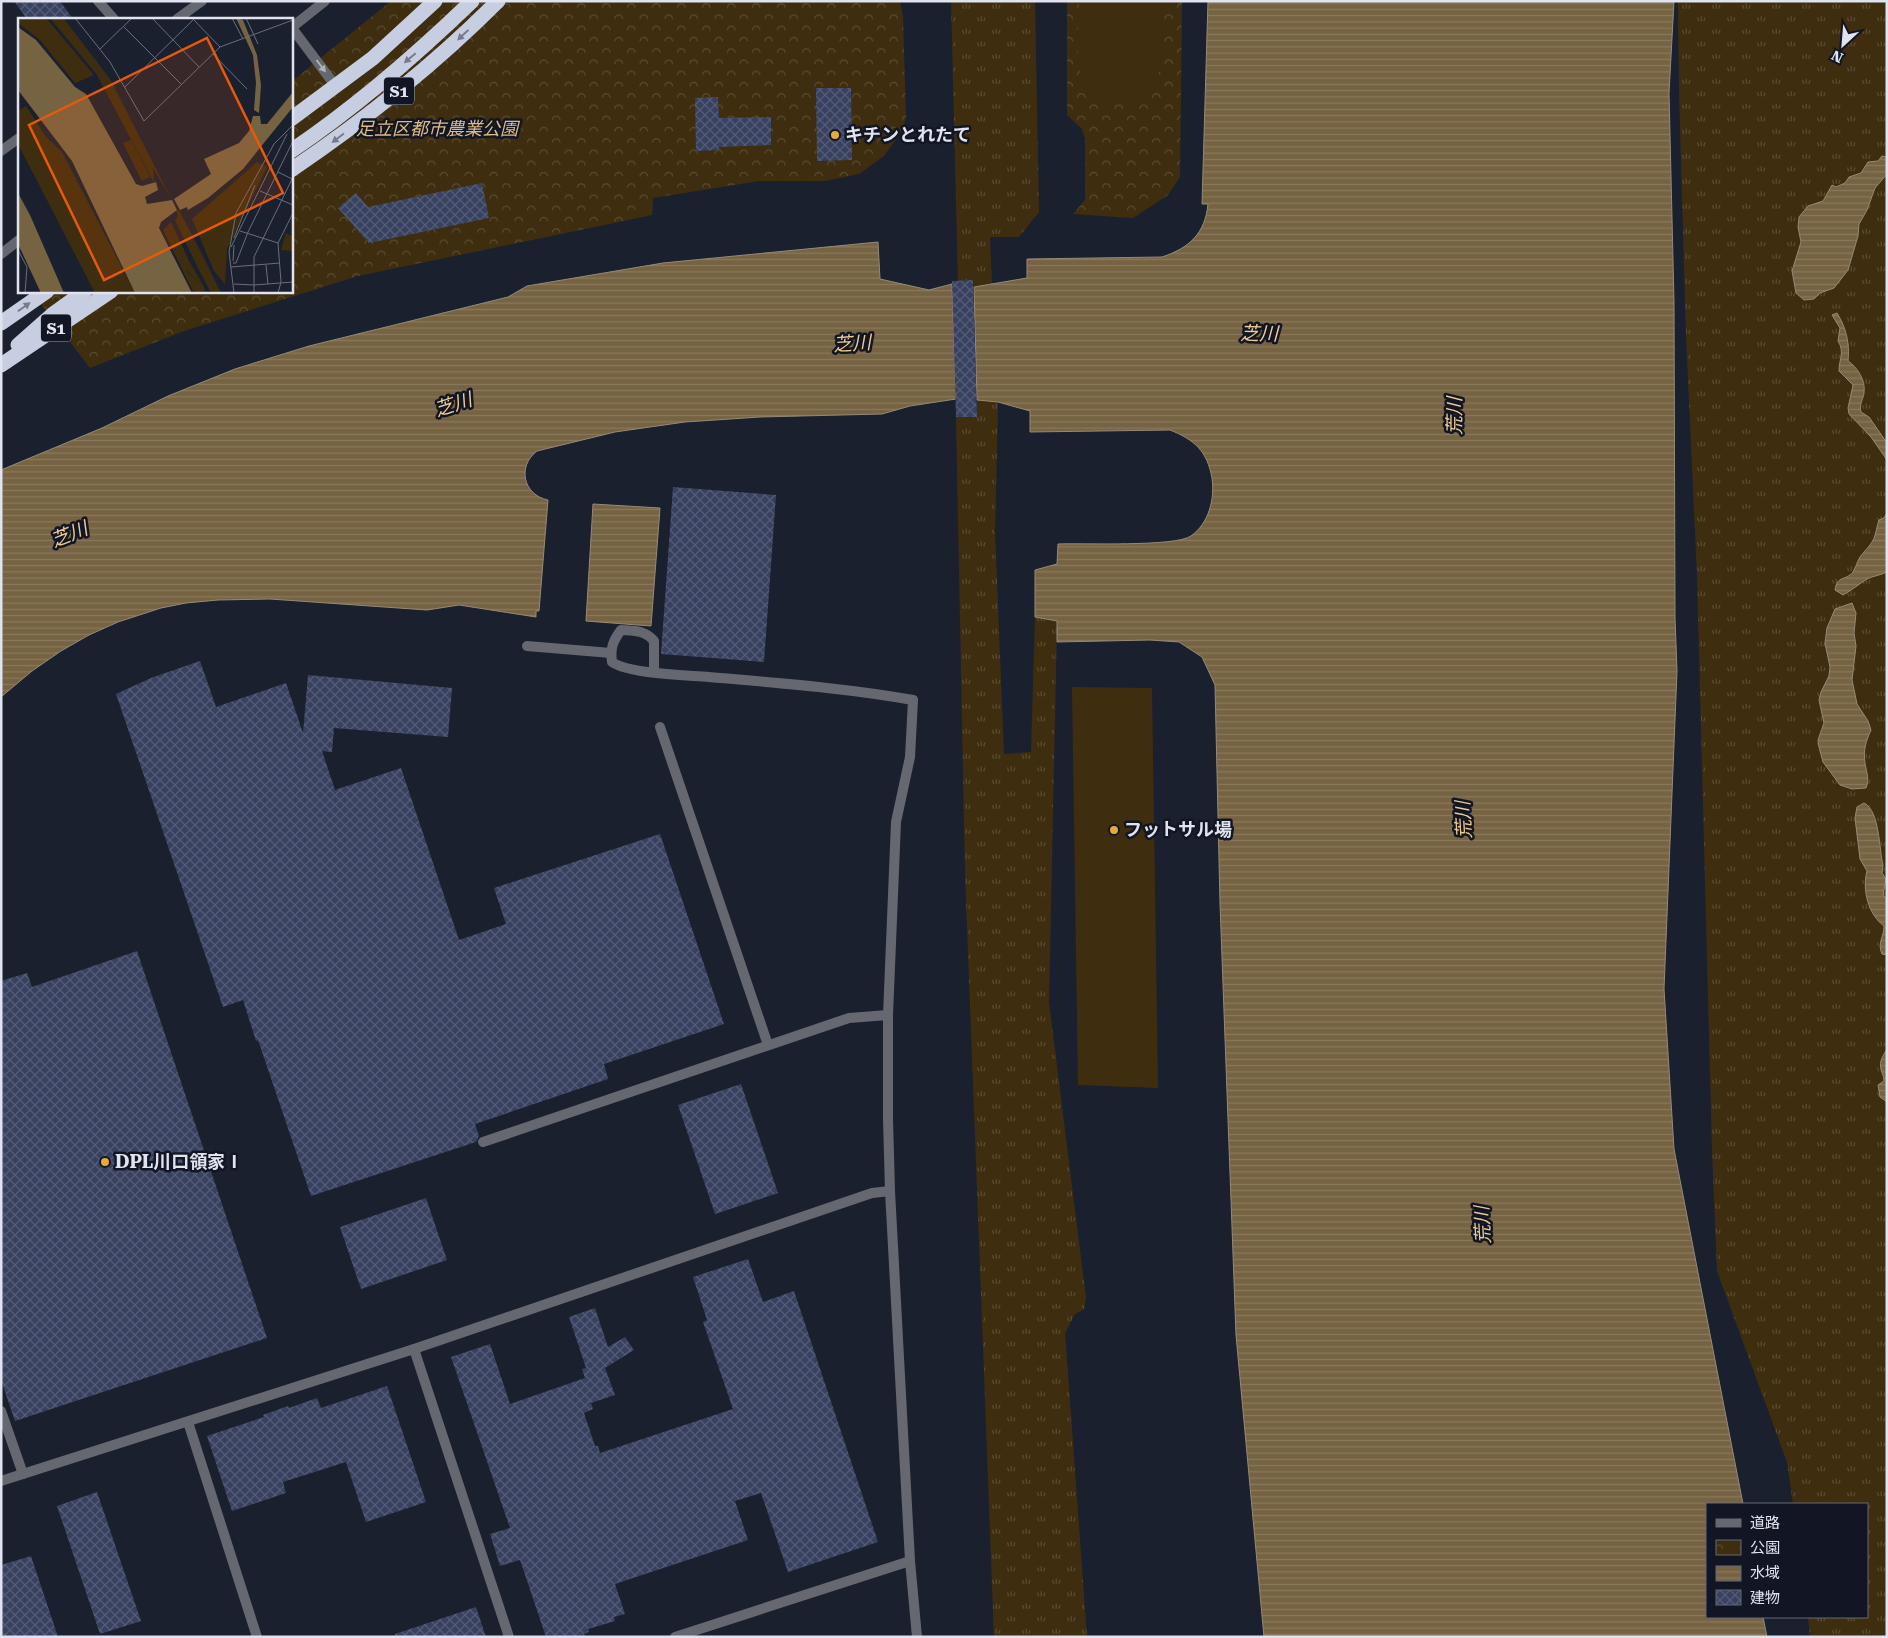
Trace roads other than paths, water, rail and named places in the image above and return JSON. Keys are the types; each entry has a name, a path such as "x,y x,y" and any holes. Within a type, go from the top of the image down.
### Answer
{"highway":[{"name":"S1","path":"292,114 373,58 435,1"},
{"path":"292,150 383,81 434,38 472,1"},
{"name":"S1","path":"292,169 327,147 395,95 443,54 498,1"},
{"name":"S1","path":"1,323 45,292"},
{"path":"1,359 53,314 84,292"},
{"name":"S1","path":"1,365 110,292"}],"street":[{"path":"98,1 113,18"},
{"path":"178,18 202,1"},
{"path":"292,27 325,1"},
{"path":"292,29 334,84 292,114"},
{"path":"1,151 18,139"},
{"path":"1,254 18,241"},
{"path":"654,672 654,640 642,632 621,630 612,642 611,653 612,662 619,667 654,672 844,689 913,700 910,756 896,822 888,1015 888,1119 890,1191 910,1560 917,1637"},
{"path":"527,646 611,653"},
{"path":"660,727 768,1045"},
{"path":"483,1142 849,1018 888,1015"},
{"path":"1,1481 414,1349 872,1193 890,1191"},
{"path":"414,1349 509,1637"},
{"path":"1,1411 23,1474"},
{"path":"188,1422 257,1637"},
{"path":"675,1637 910,1560"}],"water":[{"path":"1208,1 1674,1 1669,93 1674,302 1675,618 1677,671 1664,989 1674,1149 1743,1503 1706,1503 1706,1618 1763,1618 1767,1637 1264,1637 1236,1335 1220,903 1215,685 1202,657 1179,642 1150,640 1057,642 1057,621 1035,617 1035,570 1057,564 1058,544 1167,542 1191,536 1202,524 1209,510 1213,494 1210,469 1203,454 1193,442 1170,430 1030,432 1030,411 998,402 977,400 974,287 1027,278 1027,259 1162,257 1188,244 1199,232 1208,204 1202,204"},
{"path":"1882,156 1887,157 1887,174 1875,188 1867,210 1859,224 1858,236 1848,270 1834,288 1820,293 1814,299 1804,300 1796,293 1792,271 1801,242 1798,227 1799,217 1808,206 1823,201 1832,185 1836,187 1845,183 1849,177 1861,173 1868,162 1878,161"},
{"name":"芝川","path":"878,242 880,279 929,290 952,284 956,399 910,406 882,414 760,417 685,422 615,432 537,451 527,464 525,472 528,486 540,497 548,500 539,611 536,611 536,617 459,605 427,610 270,599 186,603 161,608 118,622 89,635 32,671 1,697 1,470 102,428 168,396 235,369 309,346 508,297 527,286 663,263"},
{"path":"1837,313 1847,336 1848,361 1858,370 1864,383 1861,412 1869,417 1887,443 1887,460 1871,437 1849,414 1848,408 1853,385 1839,371 1841,352 1838,341 1840,328 1832,315"},
{"path":"593,504 660,508 651,626 586,621"},
{"path":"1887,513 1887,572 1867,579 1843,595 1835,590 1836,585 1840,580 1853,572 1860,557 1873,541 1879,520 1884,518"},
{"path":"1852,603 1856,613 1854,633 1856,646 1852,680 1857,704 1868,721 1871,730 1864,754 1868,778 1867,785 1866,788 1852,789 1840,785 1823,762 1818,740 1824,723 1819,700 1829,676 1830,667 1825,643 1827,628 1835,609"},
{"path":"1864,803 1869,807 1876,822 1883,865 1882,873 1886,879 1883,895 1887,899 1887,955 1882,954 1880,947 1884,926 1878,921 1870,908 1865,886 1867,871 1860,859 1855,818 1857,807"},
{"path":"1887,1049 1887,1102 1880,1097 1878,1085 1884,1081 1881,1063"}],"place":[{"name":"キチンとれたて","path":"835,135"},
{"name":"フットサル場","path":"1114,830"},
{"name":"DPL川口領家Ⅰ","path":"105,1162"}],"park label":[{"name":"足立区都市農業公園","path":"437,129"}],"water label":[{"name":"荒川","path":"1454,416"},
{"name":"荒川","path":"1463,820"},
{"name":"荒川","path":"1482,1225"}]}
